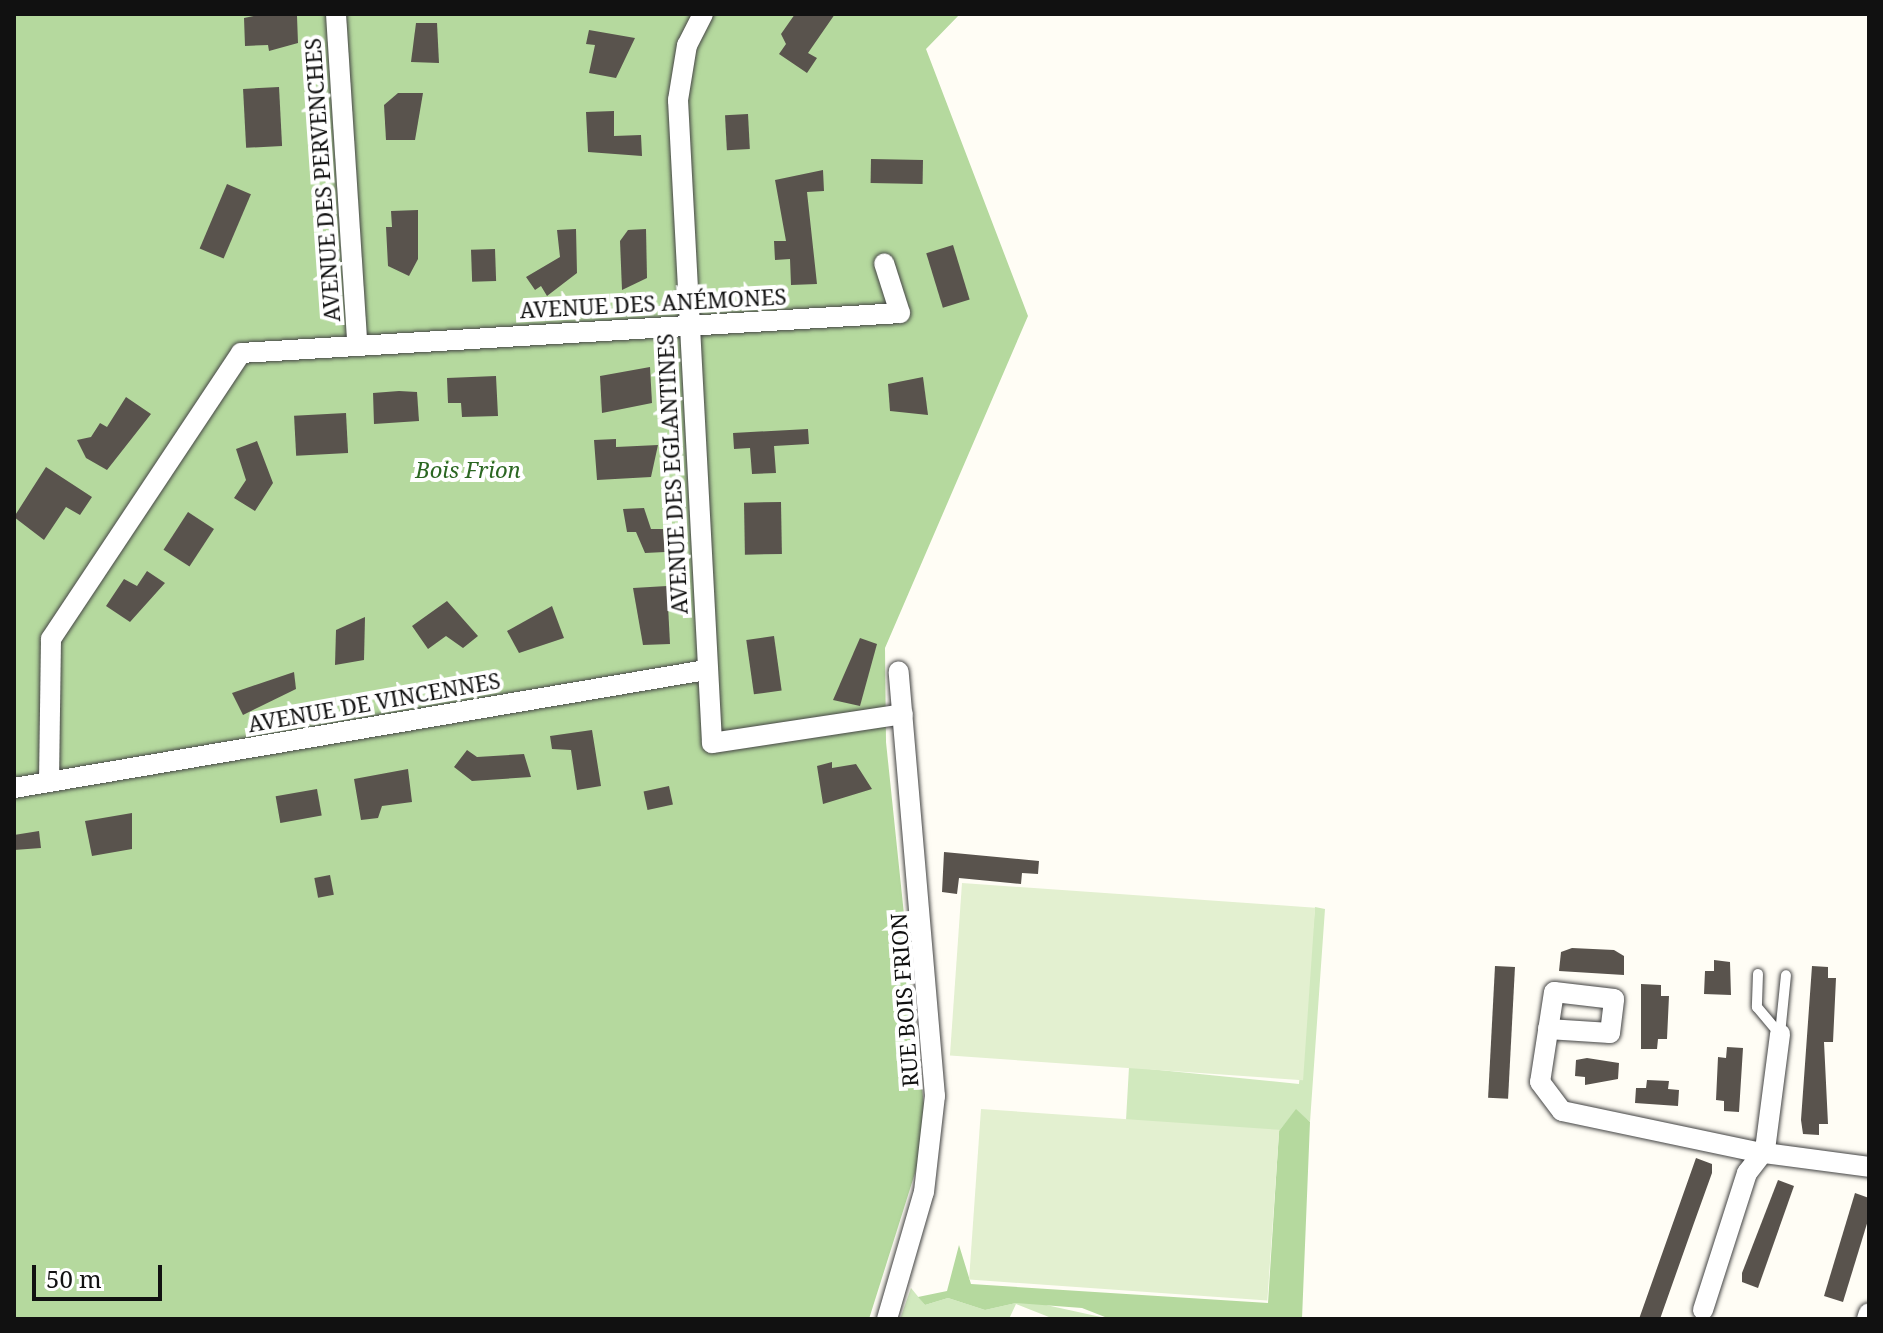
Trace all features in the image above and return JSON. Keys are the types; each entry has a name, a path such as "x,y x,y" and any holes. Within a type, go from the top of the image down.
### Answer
{"street":[{"name":"AVENUE DES PERVENCHES","path":"336,14 357,343"},
{"name":"AVENUE DES EGLANTINES","path":"703,14 687,45 678,100 712,743 903,714"},
{"name":"AVENUE DES ANÉMONES","path":"357,343 900,313 884,263"},
{"path":"49,782 51,639 231,363 253,347 357,343"},
{"name":"AVENUE DE VINCENNES","path":"14,788 706,670"},
{"name":"RUE BOIS FRION","path":"887,1319 934,1132 927,962 899,672"},
{"path":"1548,1029 1610,1033 1614,999 1554,992 1548,1029 1540,1082 1562,1111 1869,1167"},
{"path":"1703,1310 1747,1173 1765,1150 1780,1034"},
{"path":"1867,1319 1869,1313"}],"lane":[{"path":"1758,974 1757,1007 1780,1034"},
{"path":"1780,1034 1786,975"}],"green space":[{"name":"Bois Frion","path":"14,14 960,14 926,49 1028,316 885,648 886,742 927,1135 869,1319 14,1319"},
{"path":"962,883 1315,908 1303,1080 950,1056"},
{"path":"1315,907 1325,909 1310,1122 1296,1110 1279,1131 1126,1120 1129,1067 1299,1084"},
{"path":"981,1109 1279,1130 1267,1300 969,1280"},
{"path":"1296,1109 1310,1122 1302,1319 1110,1319 1082,1308 1016,1303 985,1310 948,1298 925,1305 918,1297 947,1291 959,1245 971,1284 1268,1303 1279,1131"},
{"path":"911,1288 925,1305 948,1298 985,1310 1016,1303 1037,1303 1110,1319 1054,1319 1016,1304 1009,1319 900,1319"}],"building":[{"path":"263,14 297,16 298,43 269,51 268,45 245,46 244,18"},
{"path":"795,14 835,14 808,53 817,58 807,73 779,54 786,44 781,34"},
{"path":"416,23 437,23 439,63 411,62"},
{"path":"589,30 635,38 616,78 589,73 595,45 586,44"},
{"path":"279,87 282,146 246,148 243,89"},
{"path":"398,93 423,93 415,140 386,140 384,105"},
{"path":"614,111 614,136 641,135 642,156 588,152 586,112"},
{"path":"748,114 750,149 727,150 725,115"},
{"path":"871,159 923,160 923,184 871,183"},
{"path":"823,170 824,191 807,192 817,284 791,285 790,259 775,260 774,241 786,241 775,180"},
{"path":"227,184 251,194 224,259 200,248"},
{"path":"418,210 418,259 409,276 388,266 386,227 392,227 391,211"},
{"path":"576,229 577,273 547,296 541,286 535,290 526,277 560,257 557,230"},
{"path":"646,229 647,278 622,290 620,241 628,230"},
{"path":"953,245 970,300 943,308 926,253"},
{"path":"495,249 496,281 472,282 471,250"},
{"path":"650,367 652,403 602,413 600,376"},
{"path":"496,376 498,416 462,417 461,403 448,403 447,378"},
{"path":"923,377 928,415 890,411 888,384"},
{"path":"417,392 419,421 374,424 373,393"},
{"path":"126,397 151,414 107,470 86,458 77,440 91,437 100,423 107,427"},
{"path":"346,413 348,453 296,456 294,416"},
{"path":"808,429 809,444 774,446 776,473 752,474 750,448 734,449 733,433"},
{"path":"616,439 616,447 658,445 651,477 597,480 594,440"},
{"path":"257,441 273,483 255,511 234,498 246,480 236,449"},
{"path":"46,467 92,497 80,515 66,507 44,540 14,517"},
{"path":"781,502 782,554 745,555 744,503"},
{"path":"644,508 651,529 663,529 665,552 645,553 636,532 627,532 623,509"},
{"path":"188,512 214,529 189,567 163,550"},
{"path":"147,571 165,583 130,622 106,606 124,579 137,586"},
{"path":"667,586 670,644 643,645 633,588"},
{"path":"447,601 478,636 463,648 446,636 428,649 412,626"},
{"path":"552,606 564,638 519,653 507,631"},
{"path":"365,617 364,660 335,665 336,630"},
{"path":"774,636 782,690 754,694 746,640"},
{"path":"860,638 877,644 860,706 833,700"},
{"path":"294,672 296,689 243,715 232,693"},
{"path":"592,730 601,786 577,790 571,750 552,749 550,736"},
{"path":"467,750 477,757 524,754 531,777 472,781 454,767"},
{"path":"832,762 832,768 856,764 872,789 823,804 817,766"},
{"path":"408,769 412,802 382,806 378,818 361,820 354,779"},
{"path":"669,786 673,805 648,810 644,791"},
{"path":"317,789 322,816 280,823 276,796"},
{"path":"132,813 132,849 92,856 85,821"},
{"path":"39,831 41,848 14,850 14,835"},
{"path":"944,852 1039,861 1038,874 1022,873 1021,884 959,878 957,894 942,892"},
{"path":"330,875 334,895 318,898 314,878"},
{"path":"1572,948 1614,950 1624,956 1624,975 1559,971 1561,952"},
{"path":"1714,960 1730,962 1731,995 1704,994 1705,971 1714,971"},
{"path":"1495,966 1515,967 1508,1099 1488,1098"},
{"path":"1812,966 1828,967 1828,978 1836,978 1833,1042 1824,1042 1828,1124 1819,1124 1819,1135 1803,1134 1801,1120"},
{"path":"1641,984 1661,985 1661,996 1669,996 1667,1039 1658,1039 1657,1049 1641,1049"},
{"path":"1727,1047 1743,1048 1739,1112 1724,1111 1724,1101 1716,1100 1718,1057 1726,1058"},
{"path":"1587,1058 1619,1063 1618,1079 1585,1085 1585,1077 1575,1076 1576,1060"},
{"path":"1647,1080 1669,1081 1668,1089 1679,1090 1678,1106 1635,1103 1636,1088 1646,1088"},
{"path":"1696,1158 1712,1164 1712,1173 1660,1319 1639,1319"},
{"path":"1778,1180 1794,1186 1758,1288 1742,1282 1742,1273"},
{"path":"1855,1193 1869,1198 1869,1217 1843,1302 1824,1296"}]}
